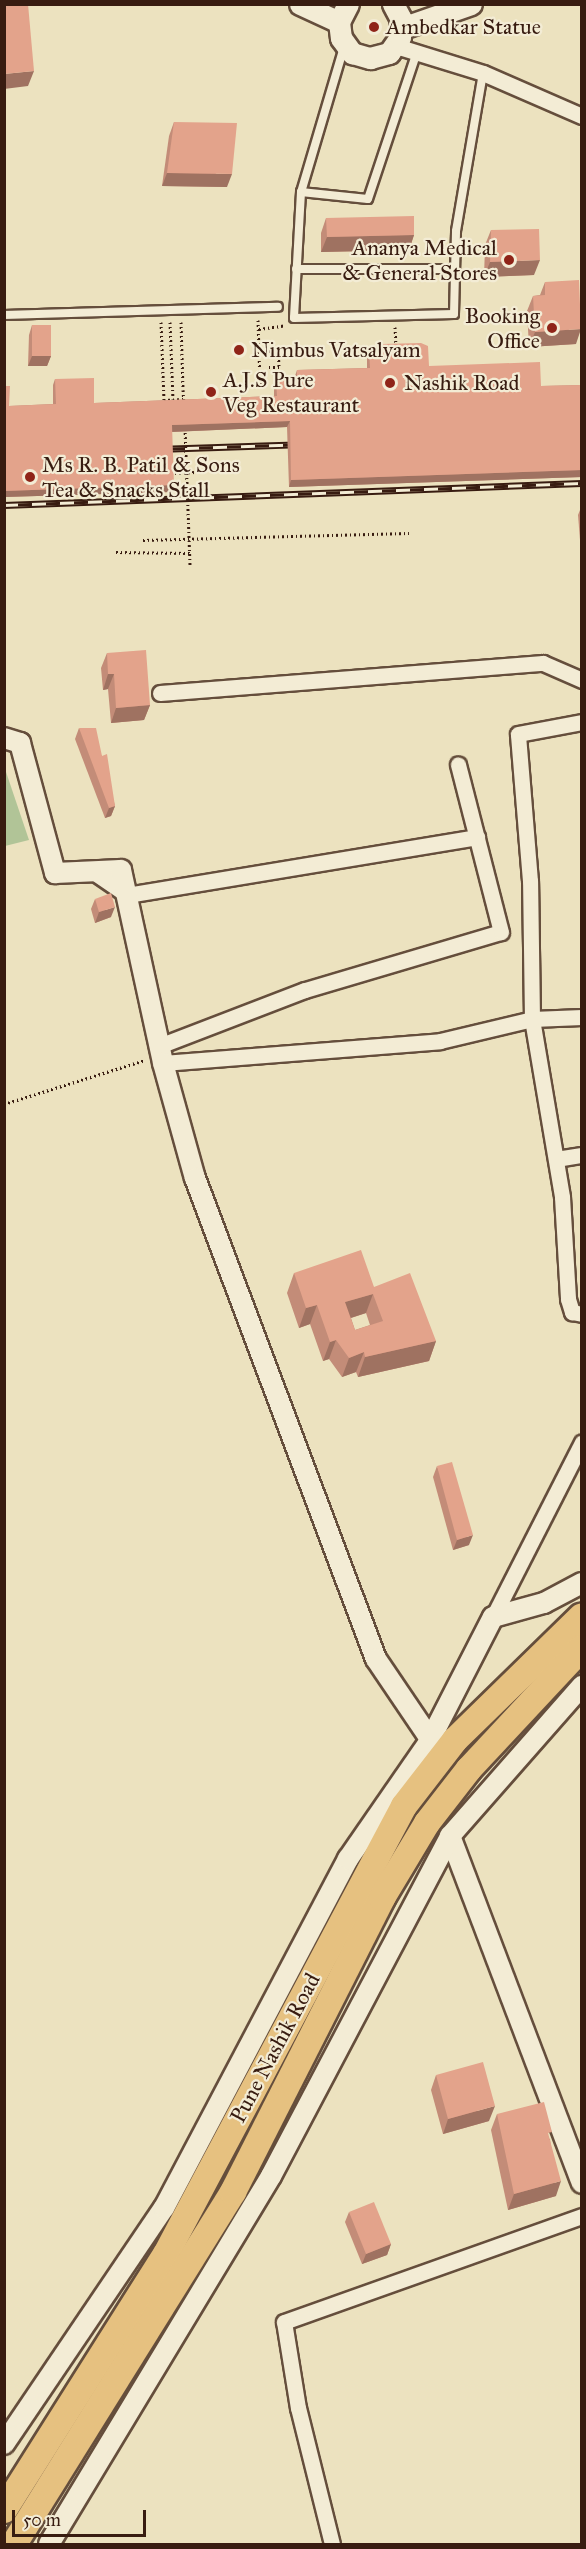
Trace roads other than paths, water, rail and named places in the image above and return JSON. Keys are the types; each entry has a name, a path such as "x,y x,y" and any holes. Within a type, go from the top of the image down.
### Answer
{"highway":[{"name":"Pune Nashik Road","path":"4,2510 166,2254 435,1748 582,1616"},
{"name":"Pune Nashik Road","path":"14,2544 233,2192 382,1898 427,1823 469,1769 582,1648"}],"main road":[{"path":"300,4 343,9 345,46 370,58 399,37 471,4"},
{"path":"393,4 399,37"}],"street":[{"path":"399,37 417,52 483,73 582,116"},
{"path":"160,693 543,663 582,680"},
{"path":"582,722 518,734 530,881 532,1019 556,1159 568,1299 572,1312 582,1314"},
{"path":"4,738 20,743 55,873 121,870 161,1055 195,1178 376,1659 435,1748"},
{"path":"161,1055 305,990 501,932 458,764"},
{"path":"126,894 477,837"},
{"path":"161,1055 440,1041 532,1019 582,1017"},
{"path":"556,1159 582,1155"},
{"path":"4,2444 164,2208 348,1859 435,1748 493,1617 582,1442"},
{"path":"493,1617 544,1603 582,1583"},
{"path":"49,2544 271,2176 450,1836 582,1686"},
{"path":"450,1836 582,2183"},
{"path":"332,2544 298,2408 284,2322 582,2216"},
{"path":"4,2413 29,2406"}],"lane":[{"path":"345,46 301,192 294,318 454,314 453,269 483,73"},
{"path":"301,192 368,199 417,52"},
{"path":"296,269 453,269"},
{"path":"4,315 278,307"}],"railway":[{"path":"157,449 304,444"},
{"path":"4,505 582,483"}],"place":[{"name":"Ambedkar Statue","path":"374,27"},
{"name":"Ananya Medical & General Stores","path":"509,260"},
{"name":"Booking Office","path":"552,328"},
{"name":"Nimbus Vatsalyam","path":"239,350"},
{"name":"Nashik Road","path":"390,383"},
{"name":"A.J.S Pure Veg Restaurant","path":"211,392"},
{"name":"Ms R. B. Patil & Sons Tea & Snacks Stall","path":"30,477"}]}
